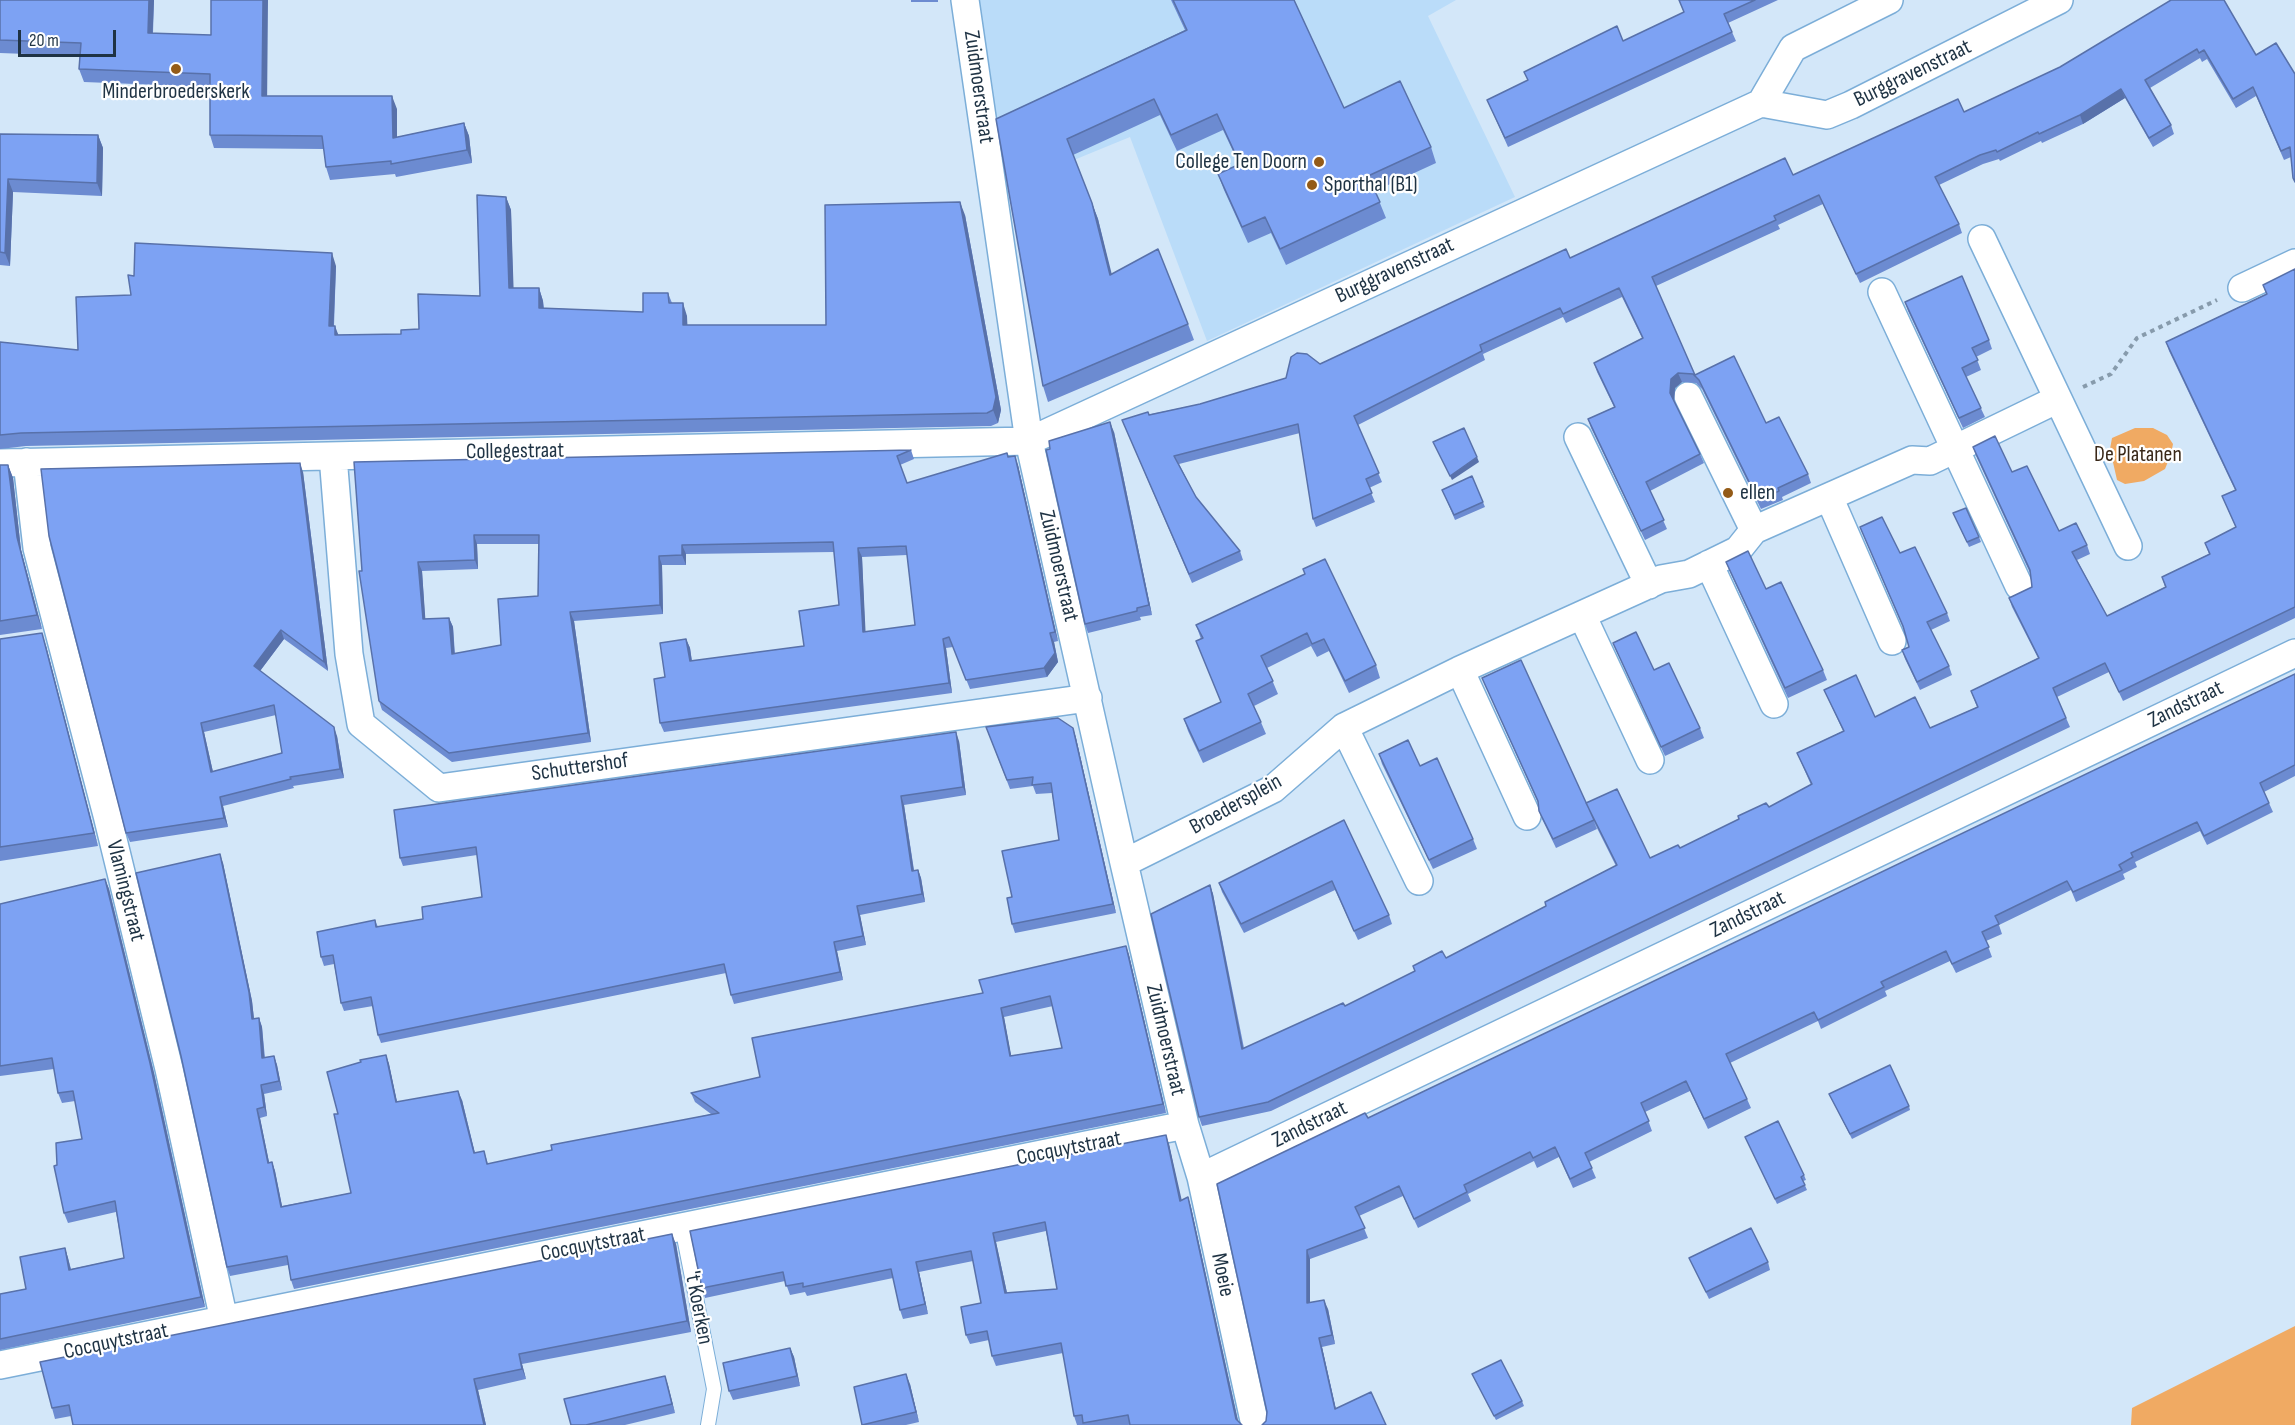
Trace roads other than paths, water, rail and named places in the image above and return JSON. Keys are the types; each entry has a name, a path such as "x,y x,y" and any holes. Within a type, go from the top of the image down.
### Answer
{"street":[{"name":"Zuidmoerstraat","path":"965,0 1029,441 1185,1125"},
{"path":"1761,103 1793,48 1889,0"},
{"name":"Burggravenstraat","path":"1029,441 1761,103 1827,115 1862,100 2059,0"},
{"path":"1982,239 2128,546"},
{"path":"2242,288 2295,263"},
{"path":"1882,292 2019,586"},
{"path":"1688,396 1754,530 1912,460 1930,461 2058,399"},
{"path":"1578,436 1649,585"},
{"name":"Collegestraat","path":"0,463 1029,441"},
{"name":"Schuttershof","path":"333,456 349,654 361,724 439,788 1088,698"},
{"name":"Vlamingstraat","path":"27,462 37,548 54,636 107,815 169,1069 224,1320"},
{"path":"1828,497 1892,641"},
{"name":"Broedersplein","path":"1124,863 1273,789 1344,727 1460,670 1661,579 1689,574 1738,550 1754,530"},
{"path":"1709,564 1774,704"},
{"path":"1582,615 1650,760"},
{"name":"Zandstraat","path":"1201,1178 2295,653"},
{"path":"1460,670 1527,816"},
{"path":"1344,727 1419,881"},
{"name":"Cocquytstraat","path":"0,1365 1185,1125"},
{"name":"Moeie","path":"1185,1125 1201,1178 1255,1425"}],"lane":[{"name":"'t Koerken","path":"682,1227 714,1389 708,1425"}],"place":[{"name":"Minderbroederskerk","path":"176,69"},
{"name":"College Ten Doorn","path":"1319,162"},
{"name":"Sporthal (B1)","path":"1312,185"},
{"name":"ellen","path":"1728,493"}],"park label":[{"name":"De Platanen","path":"2138,455"}]}
